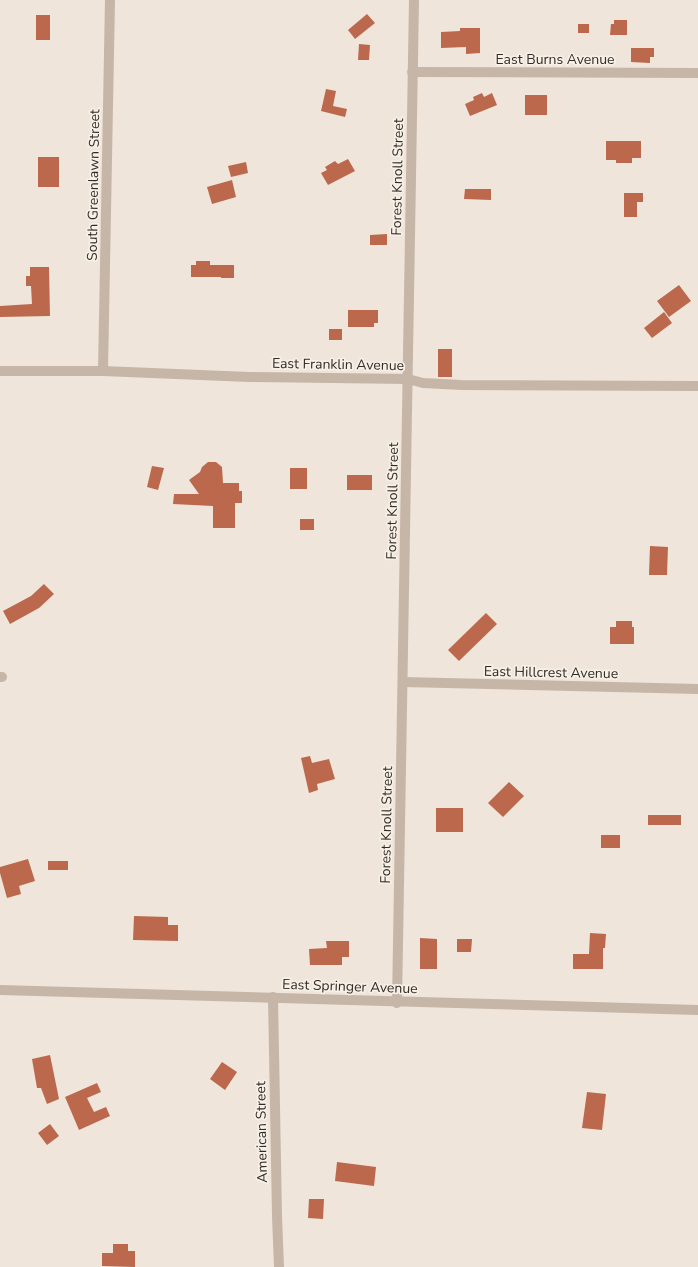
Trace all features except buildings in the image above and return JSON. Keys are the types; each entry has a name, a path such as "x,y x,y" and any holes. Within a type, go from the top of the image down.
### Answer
{"street":[{"name":"South Greenlawn Street","path":"103,371 110,0"},
{"name":"Forest Knoll Street","path":"397,1002 414,0"},
{"name":"East Burns Avenue","path":"412,72 698,73"},
{"name":"East Franklin Avenue","path":"0,371 103,371 408,379 423,383 461,385 698,386"},
{"name":"East Hillcrest Avenue","path":"403,682 698,689"},
{"name":"East Springer Avenue","path":"0,990 698,1010"},
{"name":"American Street","path":"273,997 279,1267"}]}
